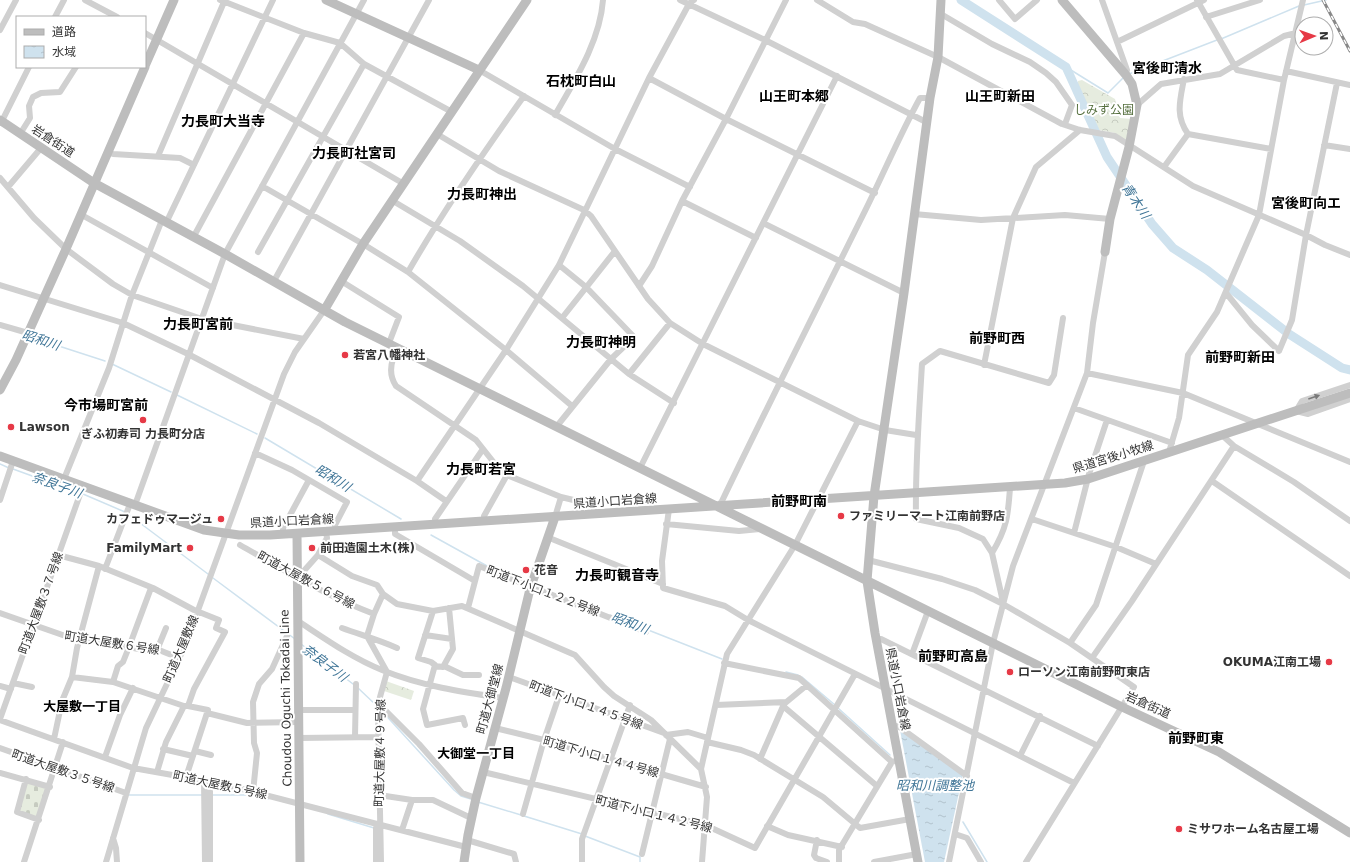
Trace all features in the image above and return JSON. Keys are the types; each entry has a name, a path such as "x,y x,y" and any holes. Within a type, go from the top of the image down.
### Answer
{"street":[{"path":"0,30 16,0"},
{"path":"56,16 64,0"},
{"path":"85,0 114,16"},
{"path":"146,65 174,0"},
{"path":"64,480 109,368 132,296 149,253 164,220 194,165 273,0"},
{"path":"326,0 479,70 615,149 690,187"},
{"path":"54,739 62,701 72,677 80,639 102,567 132,504 225,254 296,121 364,0"},
{"path":"274,281 407,37 429,0"},
{"path":"325,309 363,244 527,0"},
{"path":"555,115 577,77 600,25 603,0"},
{"path":"680,0 691,2 926,122"},
{"path":"639,286 652,266 682,201 726,119 786,0"},
{"path":"817,0 853,22 865,24 938,56 1065,124 1080,130 1115,136 1129,147 1193,186 1306,235 1326,246 1350,254"},
{"path":"874,496 885,430 926,122 938,56 941,0"},
{"path":"999,0 1015,19 1038,0"},
{"path":"949,862 976,734 993,643 1013,566 1088,373 1093,323 1110,219 1129,147 1137,106 1132,84 1126,75 1062,0"},
{"path":"1102,0 1118,42 1126,75"},
{"path":"1206,17 1260,0"},
{"path":"158,156 198,64 222,1 265,16 304,33 340,43 364,64 452,112"},
{"path":"1118,42 1200,1 1206,17 1237,70 1284,80"},
{"path":"1300,16 1302,1"},
{"path":"418,481 456,425 479,387 506,350 537,297 559,265 584,210 649,78 691,2"},
{"path":"941,14 992,44 1030,62 1051,78 1072,105 1065,124"},
{"path":"194,236 267,104 304,33"},
{"path":"146,34 404,184"},
{"path":"1137,106 1161,84 1220,74 1284,36 1294,34"},
{"path":"1074,408 1107,420 1170,448 1179,418 1188,355 1218,312 1258,215 1284,80 1294,41"},
{"path":"258,252 364,64"},
{"path":"0,122 28,68"},
{"path":"20,134 30,118 29,106 34,97 42,93 60,92 75,68"},
{"path":"0,390 44,299 145,68"},
{"path":"1286,71 1350,85"},
{"path":"640,468 674,404 837,76"},
{"path":"649,78 726,119 874,193"},
{"path":"1184,79 1178,107 1182,125 1188,134 1271,149"},
{"path":"1226,294 1252,325 1279,351 1292,320 1306,235 1337,83"},
{"path":"408,272 434,226 478,160 524,96"},
{"path":"717,506 722,501 779,381 920,98 930,98"},
{"name":"岩倉街道","path":"0,122 94,182 325,309 345,322 479,387 1122,707 1219,752 1350,833"},
{"path":"984,365 1013,218 1036,167 1080,130"},
{"path":"437,134 478,160 557,199 584,210 591,216 648,299 670,323 703,344 858,421 885,430 916,435"},
{"path":"1164,167 1188,134"},
{"path":"1324,144 1350,149"},
{"path":"8,187 41,148"},
{"path":"107,152 113,154 180,158 194,165"},
{"path":"0,178 34,218 66,249 113,284 132,296 202,319 304,339"},
{"path":"262,186 363,244 408,272 506,350 572,406"},
{"path":"393,201 460,241 537,297 628,374 674,404"},
{"path":"682,201 756,238"},
{"path":"80,214 213,288"},
{"path":"914,214 981,220 1065,215 1110,219"},
{"path":"763,223 904,293"},
{"path":"562,318 615,251"},
{"path":"557,426 611,359 634,337 586,287 559,265"},
{"path":"341,281 399,317 389,343"},
{"path":"0,285 123,323 188,354 319,422 418,481 446,501"},
{"name":"町道大屋敷線","path":"106,862 146,728 159,697 179,658 289,362 325,309"},
{"path":"1003,604 992,553 983,539 959,528 916,519 916,435 921,410 920,383 922,364 940,352 1049,383 1054,375 1063,318"},
{"path":"628,374 670,323"},
{"path":"0,325 27,335"},
{"path":"398,348 394,355 391,372 392,380 396,386 456,425 476,440 495,464 507,475 561,497 594,505 594,514"},
{"path":"1088,373 1183,393 1350,462"},
{"path":"1350,385 1302,401 1296,411 1308,414 1350,399"},
{"name":"県道宮後小牧線","path":"874,496 1010,488 1088,480 1144,461 1170,448 1223,436 1350,393"},
{"path":"1074,533 1088,480 1107,420"},
{"path":"702,862 706,787 701,768 727,654 795,545 858,421"},
{"path":"1223,436 1234,446 1294,482 1350,520"},
{"path":"1092,658 1234,446"},
{"path":"435,525 435,518 483,449"},
{"path":"255,453 292,470 347,502 318,555 302,573 297,576"},
{"name":"県道小口岩倉線","path":"0,456 204,530 226,534 255,536 874,496 867,581 892,726 895,761 910,819 918,858"},
{"path":"0,500 13,461"},
{"path":"1070,643 1096,604 1144,461"},
{"path":"485,522 484,516 507,475"},
{"path":"283,535 283,528 309,480"},
{"path":"1212,480 1350,576"},
{"name":"町道大屋敷３７号線","path":"0,720 82,486"},
{"path":"992,553 1003,534 1008,519 1010,488"},
{"path":"555,517 561,497"},
{"path":"669,509 662,561 663,588 725,606 748,620 854,674 1074,783"},
{"name":"町道大御堂線","path":"464,862 471,818 504,698 530,588 555,517"},
{"path":"1032,519 1116,547 1156,564"},
{"path":"666,524 739,532 762,528"},
{"path":"394,527 395,534 475,581"},
{"name":"Choudou Oguchi Tokadai Line","path":"297,534 300,862"},
{"path":"547,537 662,584"},
{"name":"町道大屋敷５６号線","path":"240,545 349,605 374,614"},
{"path":"58,555 102,567 151,588 197,611 219,620 216,628 225,632 163,750 157,772"},
{"path":"318,555 352,576 377,585 383,594 399,605 433,611 462,606 576,655 604,687 651,720 701,768"},
{"path":"868,560 942,579 975,590 1003,604 1070,643 1134,687 1027,861"},
{"name":"町道下小口１２２号線","path":"468,608 479,566 530,588 646,632"},
{"path":"113,682 118,666 123,662 129,648 151,588"},
{"path":"383,594 374,614 367,636 387,672"},
{"path":"444,666 453,649 449,608"},
{"path":"433,611 418,658 431,662 435,666 444,666 463,675 479,675"},
{"path":"912,654 928,611"},
{"name":"町道大屋敷６号線","path":"0,613 74,639 148,651 157,650 179,658"},
{"path":"298,620 336,646 387,672 430,686 504,698"},
{"path":"157,650 166,628"},
{"path":"342,628 397,648"},
{"path":"425,635 452,639"},
{"path":"253,792 257,753 254,744 253,702 259,684 272,669 287,636"},
{"path":"876,640 881,639 1040,716 1098,746"},
{"path":"724,663 794,676 837,707 895,761 877,786 838,852 839,862"},
{"path":"435,666 423,709 427,725 463,718 465,725"},
{"name":"町道大屋敷４９号線","path":"380,824 379,704 387,672"},
{"name":"町道下小口１４２号線","path":"483,772 705,825 755,848 837,707 854,674"},
{"path":"72,677 113,682 186,706 208,710 186,777"},
{"name":"町道下小口１４５号線","path":"509,677 667,736"},
{"path":"355,737 356,684"},
{"path":"760,759 784,704 807,685"},
{"path":"0,686 32,687"},
{"path":"105,757 120,715 132,688"},
{"path":"523,814 544,740 560,696"},
{"path":"379,704 419,744 462,793 476,798"},
{"path":"716,705 784,704 819,737 877,786"},
{"path":"582,862 582,839 630,705"},
{"path":"298,710 356,710"},
{"path":"207,713 247,723 299,722"},
{"path":"1020,756 1040,716"},
{"name":"町道大屋敷５号線","path":"0,720 134,768 207,781 402,830 514,854 516,862"},
{"path":"892,726 898,726 967,776"},
{"name":"町道下小口１４４号線","path":"495,728 544,740 706,787"},
{"path":"667,736 688,732 708,740 745,751 823,797 860,828 910,819"},
{"path":"642,854 661,774 667,736"},
{"path":"299,738 379,737"},
{"path":"24,862 50,787 54,768 63,742"},
{"name":"町道大屋敷３５号線","path":"0,748 126,793"},
{"path":"163,750 210,755"},
{"path":"0,773 26,779 50,787"},
{"path":"26,779 17,812 39,820"},
{"path":"205,862 207,781"},
{"path":"207,781 210,862"},
{"path":"379,795 412,800 433,800 471,818"},
{"path":"402,830 412,800"},
{"path":"376,862 376,827 380,824"},
{"path":"380,824 381,862"},
{"path":"767,826 788,835 842,846"},
{"path":"955,834 967,838 981,862"},
{"path":"113,838 116,848 117,862"},
{"path":"817,840 814,855 816,858 826,862"},
{"path":"874,862 918,858"}],"green space":[{"name":"しみず公園","path":"1082,80 1115,99 1120,118 1132,119 1127,142 1115,133 1099,130 1078,85 1078,81"},
{"path":"386,681 414,691 411,700 384,691"},
{"path":"26,779 50,787 39,820 17,812"}],"water":[{"name":"昭和川調整池","path":"900,730 963,774 944,862 925,862"}],"waterway":[{"name":"青木川","path":"961,0 1066,67 1107,157 1152,224 1173,248 1207,270 1289,334 1342,368 1350,370"},
{"path":"1304,5 1326,0"},
{"path":"1221,39 1299,6"},
{"path":"1129,74 1217,40"},
{"path":"1066,67 1108,93 1123,78"},
{"name":"昭和川","path":"31,337 105,361"},
{"name":"昭和川","path":"112,364 171,392"},
{"name":"昭和川","path":"177,395 257,434"},
{"name":"昭和川","path":"265,438 401,519"},
{"name":"奈良子川","path":"0,464 9,468"},
{"name":"奈良子川","path":"13,469 79,493"},
{"name":"奈良子川","path":"83,494 125,512"},
{"name":"奈良子川","path":"128,514 208,574"},
{"name":"昭和川","path":"431,535 487,566"},
{"name":"奈良子川","path":"213,578 295,639"},
{"name":"昭和川","path":"610,615 722,659"},
{"name":"奈良子川","path":"301,644 353,684"},
{"name":"昭和川","path":"786,672 798,675"},
{"name":"昭和川","path":"802,677 835,705"},
{"name":"奈良子川","path":"358,688 377,706"},
{"name":"昭和川","path":"838,708 890,755"},
{"name":"奈良子川","path":"381,710 454,790 461,796 471,799"},
{"path":"129,795 203,795"},
{"path":"213,795 251,795 268,799"},
{"name":"奈良子川","path":"478,802 521,815"},
{"path":"328,814 374,828"},
{"name":"奈良子川","path":"524,816 582,834"},
{"name":"昭和川","path":"963,822 987,862"},
{"name":"奈良子川","path":"585,836 640,857 640,862"}],"railway":[{"path":"1323,0 1350,51"}],"place":[{"name":"若宮八幡神社","path":"345,355"},
{"name":"ぎふ初寿司 力長町分店","path":"143,420"},
{"name":"Lawson","path":"11,427"},
{"name":"ファミリーマート江南前野店","path":"841,516"},
{"name":"カフェドゥマージュ","path":"221,519"},
{"name":"FamilyMart","path":"190,548"},
{"name":"前田造園土木(株)","path":"312,548"},
{"name":"花音","path":"526,570"},
{"name":"OKUMA江南工場","path":"1329,662"},
{"name":"ローソン江南前野町東店","path":"1010,672"},
{"name":"ミサワホーム名古屋工場","path":"1179,829"}],"district":[{"name":"宮後町清水","path":"1167,68"},
{"name":"石枕町白山","path":"581,81"},
{"name":"山王町本郷","path":"794,96"},
{"name":"山王町新田","path":"1000,96"},
{"name":"力長町大当寺","path":"223,121"},
{"name":"力長町社宮司","path":"354,153"},
{"name":"力長町神出","path":"482,194"},
{"name":"宮後町向エ","path":"1306,203"},
{"name":"力長町宮前","path":"198,324"},
{"name":"前野町西","path":"997,338"},
{"name":"力長町神明","path":"601,342"},
{"name":"前野町新田","path":"1240,357"},
{"name":"今市場町宮前","path":"106,405"},
{"name":"力長町若宮","path":"481,469"},
{"name":"前野町南","path":"799,501"},
{"name":"力長町観音寺","path":"617,575"},
{"name":"前野町高島","path":"953,656"},
{"name":"大屋敷一丁目","path":"82,706"},
{"name":"前野町東","path":"1196,738"},
{"name":"大御堂一丁目","path":"476,753"}]}
